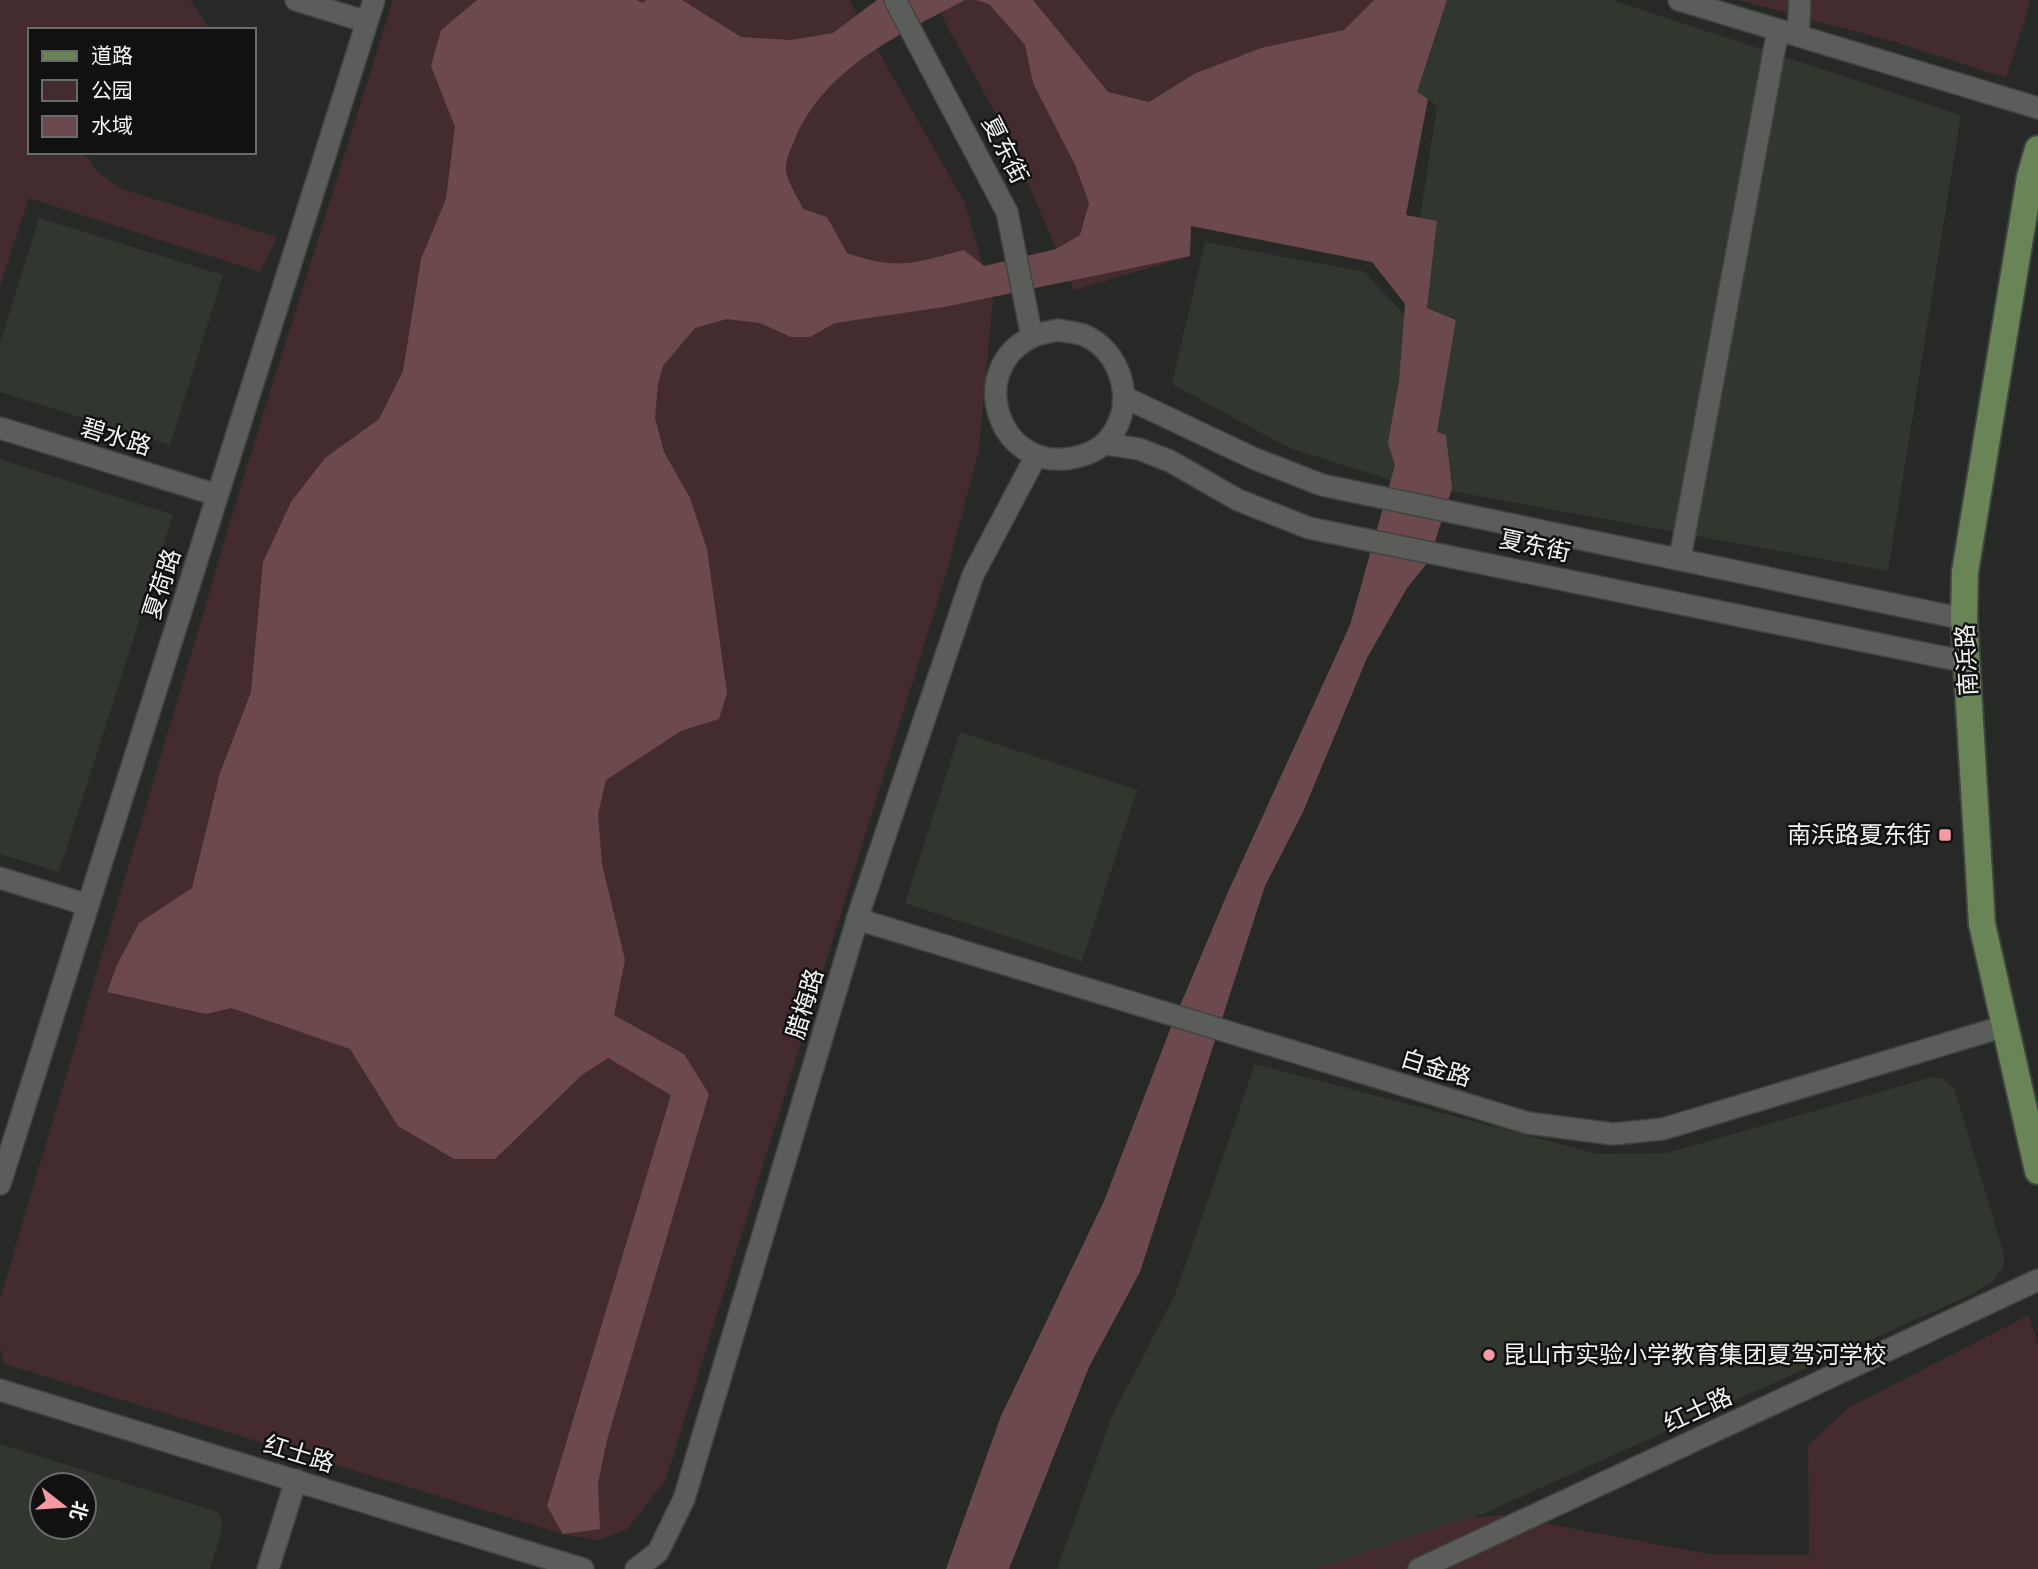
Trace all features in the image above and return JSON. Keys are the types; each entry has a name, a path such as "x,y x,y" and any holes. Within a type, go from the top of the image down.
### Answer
{"main road":[{"name":"南浜路","path":"2038,149 2030,177 1969,547 1964,619 1982,924 2038,1171"}],"street":[{"path":"296,0 367,22"},
{"name":"夏荷路","path":"0,1184 374,0"},
{"name":"夏东街","path":"895,0 1007,212 1032,337"},
{"path":"1679,0 2038,108"},
{"path":"1680,558 1788,33 1800,0"},
{"path":"1058,330 1084,335 1105,349 1120,372 1124,397 1119,422 1106,444 1083,456 1059,460 1036,456 1014,442 1000,422 995,397 999,373 1012,351 1032,337 1058,330"},
{"name":"夏东街","path":"1124,397 1284,471 1322,485 1964,619"},
{"name":"碧水路","path":"0,428 217,495"},
{"name":"夏东街","path":"1106,444 1139,449 1170,461 1204,483 1269,514 1309,528 1967,662"},
{"name":"腊梅路","path":"636,1569 658,1552 684,1499 858,919 973,575 1036,456"},
{"path":"0,878 88,905"},
{"name":"白金路","path":"858,919 1528,1123 1613,1134 1663,1129 2005,1026"},
{"name":"红士路","path":"1419,1569 2038,1280"},
{"name":"红士路","path":"0,1390 583,1569"},
{"path":"268,1569 296,1480"}],"shaded area":[{"path":"1447,0 1612,0 1961,115 1888,571 1391,480 1289,448 1172,384 1205,242 1365,272 1404,315 1453,332 1456,319 1427,308 1437,222 1420,218 1437,106 1417,92"},
{"path":"39,218 223,275 170,445 0,392 0,343"},
{"path":"0,459 173,515 59,872 0,854"},
{"path":"960,732 1137,790 1082,961 905,903"},
{"name":"昆山市实验小学教育集团夏驾河学校","path":"1255,1064 1598,1154 1667,1153 1932,1077 1943,1079 1954,1088 2004,1254 2004,1266 1992,1282 1970,1295 1360,1569 1057,1569 1112,1416 1175,1295"},
{"path":"0,1444 87,1471 28,1471 28,1541 98,1541 98,1475 218,1512 222,1520 221,1534 210,1569 0,1569"}],"green space":[{"path":"0,0 190,0 209,28 28,28 28,154 84,154 98,172 122,189 277,237 260,272 29,198 0,286"},
{"path":"393,0 849,0 964,201 993,299 979,449 949,564 666,1479 627,1530 597,1540 563,1534 4,1364 0,1347 0,1299 243,479"},
{"path":"933,0 1447,0 1417,92 1428,99 1396,267 1191,226 1190,256 1074,290 1005,131"},
{"path":"1738,0 2031,0 2006,78 1895,42"},
{"path":"2029,1315 2038,1346 2038,1569 1315,1569 1463,1519 1500,1515 1709,1554 1809,1555 1808,1445 1848,1408"}],"water":[{"path":"477,0 636,0 643,3 646,0 682,0 741,37 791,40 833,33 877,0 965,0 891,40 845,72 808,114 795,139 786,171 803,209 827,217 847,253 880,262 906,263 964,250 984,266 1056,249 1080,235 1089,203 1075,165 1033,83 1025,45 989,4 976,0 1033,0 1108,92 1149,102 1194,74 1261,48 1344,30 1374,0 1447,0 1417,92 1428,99 1406,215 1437,221 1427,308 1456,320 1437,432 1446,435 1452,488 1429,561 1407,588 1367,658 1303,812 1265,886 1140,1272 1089,1367 1009,1569 946,1569 1001,1416 1104,1201 1171,1027 1228,892 1350,625 1395,465 1388,443 1399,381 1405,304 1372,262 1191,226 1190,256 944,307 835,323 810,337 791,337 760,323 727,319 695,328 663,366 658,384 655,418 664,452 690,498 707,549 727,693 719,719 681,731 606,780 598,814 602,864 625,960 614,1015 684,1054 709,1094 607,1440 598,1483 600,1529 563,1534 547,1506 671,1095 608,1058 582,1075 495,1159 454,1159 398,1126 350,1049 231,1008 206,1014 107,992 117,965 139,923 192,888 220,773 251,692 263,562 291,502 325,458 379,419 403,371 421,259 446,199 455,127 431,66 441,30"}],"place":[{"name":"南浜路夏东街","path":"1945,835"},
{"name":"昆山市实验小学教育集团夏驾河学校","path":"1489,1355"}]}
